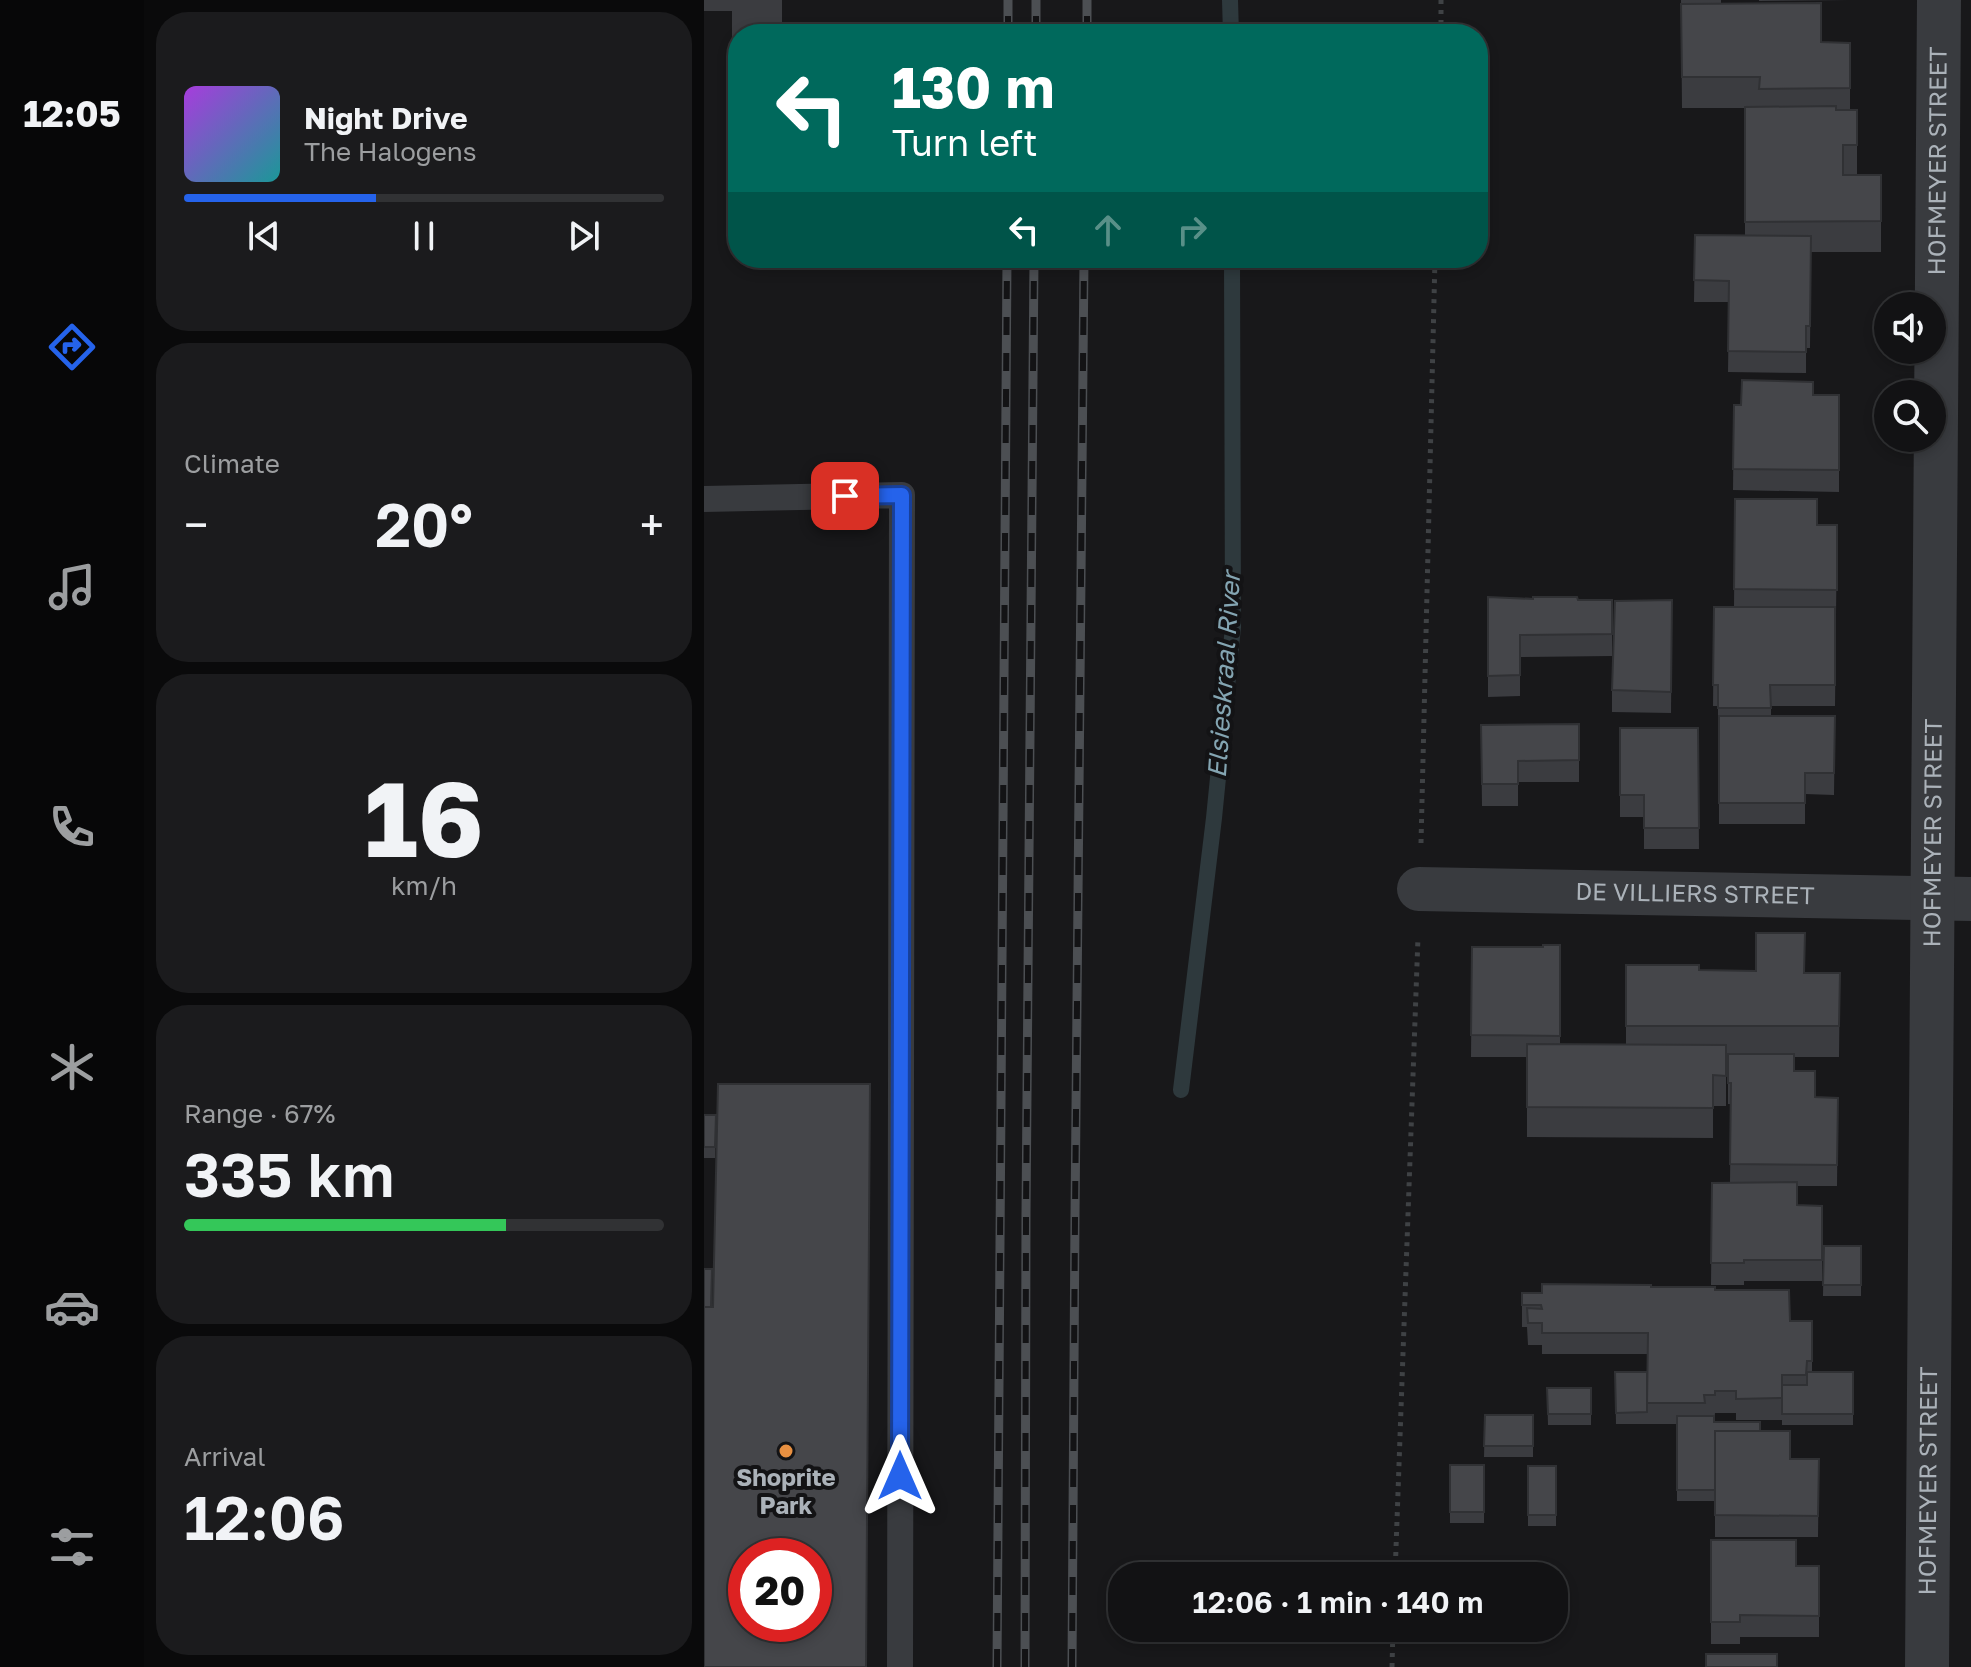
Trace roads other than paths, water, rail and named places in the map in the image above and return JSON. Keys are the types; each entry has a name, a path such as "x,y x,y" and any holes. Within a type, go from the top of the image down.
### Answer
{"street":[{"name":"HOFMEYER STREET","path":"1927,1667 1952,898 1939,0"},
{"name":"DE VILLIERS STREET","path":"1419,889 1952,898"}],"lane":[{"path":"704,499 902,495 900,1667"}],"waterway":[{"name":"Elsieskraal River","path":"1230,0 1231,24"},
{"name":"Elsieskraal River","path":"1181,1090 1214,818 1233,627 1232,268"}],"railway":[{"path":"1008,0 1008,24"},
{"path":"1036,0 1036,24"},
{"path":"1087,0 1087,24"},
{"path":"997,1667 1007,268"},
{"path":"1025,1667 1034,268"},
{"path":"1072,1667 1084,268"}],"place":[{"name":"Shoprite Park","path":"786,1451"}]}
